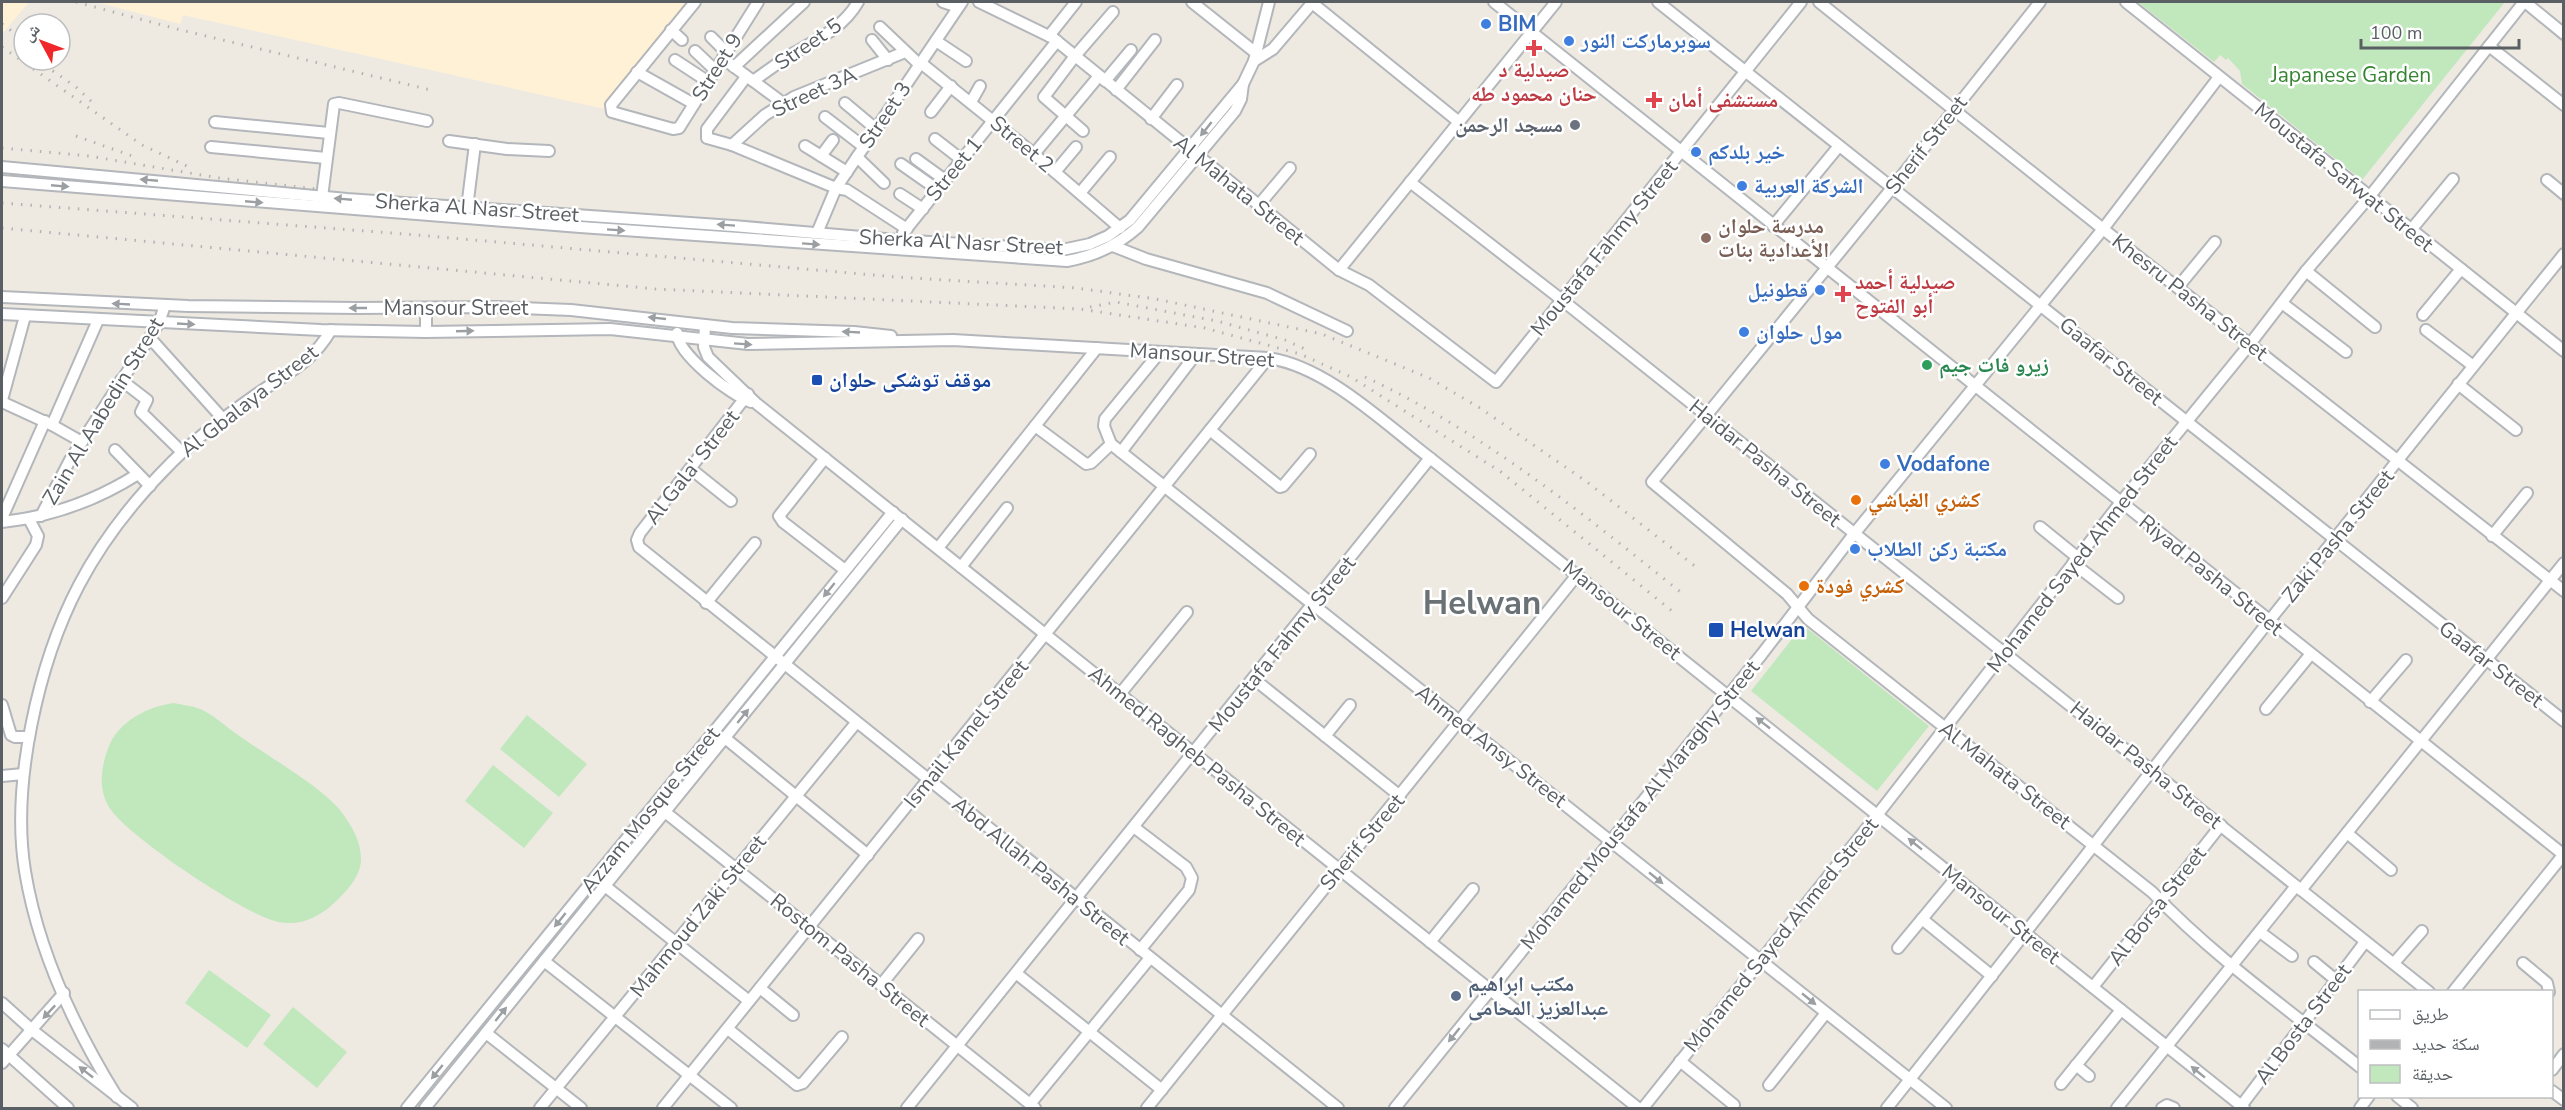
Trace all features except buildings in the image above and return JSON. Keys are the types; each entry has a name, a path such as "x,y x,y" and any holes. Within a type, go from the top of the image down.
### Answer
{"street":[{"path":"694,104 637,72 695,2"},
{"name":"Street 9","path":"637,72 611,105 610,110 615,114 674,129 681,125 723,54 758,2"},
{"path":"734,67 804,2"},
{"name":"Street 5","path":"732,145 710,140 705,135 707,129 749,79 836,28 845,21 858,2"},
{"path":"943,2 960,4"},
{"name":"Al Mahata Street","path":"980,2 1053,38 1339,270 1369,285 1496,382"},
{"path":"1053,38 1076,2"},
{"path":"1192,2 1255,57"},
{"path":"1255,57 1269,2"},
{"path":"1255,57 1273,49 1312,2 1459,122"},
{"name":"Riyad Pasha Street","path":"1494,2 2310,655 2563,854"},
{"path":"1339,270 1556,2"},
{"name":"Gaafar Street","path":"1658,2 2041,305 2334,541 2564,721"},
{"name":"Moustafa Fahmy Street","path":"1496,382 1801,2"},
{"name":"Khesru Pasha Street","path":"1819,2 2103,229 2564,591"},
{"name":"Sherif Street","path":"1652,482 1892,188 2040,2"},
{"name":"Moustafa Safwat Street","path":"2126,2 2564,351"},
{"path":"2524,2 2564,34"},
{"name":"Mohamed Sayed Ahmed Street","path":"1643,1108 1946,728 2121,502 2250,344 2306,271 2370,196 2524,2"},
{"name":"Street 3","path":"817,233 836,188 960,4"},
{"path":"1083,131 1044,98 1075,56 1113,12"},
{"name":"Street 2","path":"880,27 906,52 993,120 1120,228"},
{"path":"671,30 682,40"},
{"path":"711,37 734,67 783,103"},
{"name":"Street 1","path":"897,240 993,120 1053,38"},
{"path":"872,40 888,60"},
{"path":"936,40 966,61"},
{"path":"1116,90 1155,40"},
{"path":"2489,46 2564,105"},
{"path":"1034,154 1065,117 1131,50"},
{"path":"695,51 714,69"},
{"name":"Street 3A","path":"732,145 760,118 783,103 906,52"},
{"name":"Sherka Al Nasr Street","path":"2,168 322,197 897,240 1062,250 1090,244 1120,228 1138,211 1238,105 1243,84 1255,57"},
{"path":"675,60 707,81"},
{"name":"Mohamed Moustafa Al Maraghy Street","path":"1395,1108 1798,608 1854,534 2103,229 2220,77"},
{"path":"1151,118 1177,85"},
{"path":"931,112 951,86"},
{"path":"971,102 980,86"},
{"path":"322,197 333,106 337,103 427,121"},
{"path":"845,103 876,129"},
{"path":"825,117 864,147"},
{"path":"215,122 329,133"},
{"path":"935,139 962,160"},
{"path":"821,156 833,140"},
{"path":"449,141 549,151"},
{"path":"467,207 475,144"},
{"path":"732,145 836,188 847,190 907,229"},
{"path":"805,146 847,172"},
{"path":"1773,226 1839,146"},
{"path":"212,147 327,158"},
{"path":"1055,172 1076,147"},
{"name":"Sherka Al Nasr Street","path":"2,181 360,211 1051,261 1083,258 1113,246 1138,227 1194,152"},
{"path":"857,157 884,183"},
{"path":"1080,193 1110,157"},
{"path":"916,159 945,180"},
{"path":"901,164 938,190"},
{"path":"1258,206 1290,168"},
{"path":"2411,230 2452,179"},
{"path":"2547,180 2564,194"},
{"name":"Haidar Pasha Street","path":"1410,182 2154,770 2427,990"},
{"path":"900,194 922,209"},
{"path":"2178,287 2214,242"},
{"path":"1113,246 1157,262 1267,294 1347,331"},
{"name":"Zaki Pasha Street","path":"1887,1108 2026,934 2269,621 2399,460 2472,365 2564,254"},
{"path":"2424,315 2461,269"},
{"path":"2306,271 2375,327"},
{"name":"Mansour Street","path":"2,297 165,305 571,310 678,320 732,328 854,332 909,339 1268,358 1299,365 1325,379 1430,458 2242,1107"},
{"path":"2282,303 2346,352"},
{"name":"Zain Al Aabedin Street","path":"41,516 59,479 159,323 165,305"},
{"path":"426,308 426,332"},
{"name":"Mansour Street","path":"2,314 331,330 426,332 610,329 748,344 792,345 909,339"},
{"path":"26,315 2,401 82,442"},
{"path":"98,320 2,520 41,516 90,499 138,474"},
{"path":"677,337 678,320"},
{"path":"704,340 705,325"},
{"name":"Al Gbalaya Street","path":"117,1097 97,1065 64,993 37,925 25,872 20,818 23,774 29,737 54,645 79,585 106,542 150,486 183,452 223,419 307,361 321,348 331,330"},
{"path":"2426,330 2472,365"},
{"name":"Ahmed Ragheb Pasha Street","path":"677,337 679,345 687,354 727,388 757,404 1638,1108"},
{"path":"150,338 223,419"},
{"name":"Ahmed Ragheb Pasha Street","path":"704,340 708,357 746,397"},
{"path":"938,548 1097,348"},
{"path":"1035,426 1086,464 1091,463 1111,444 1104,426 1105,419 1160,352"},
{"path":"1121,452 1196,354"},
{"name":"Ismail Kamel Street","path":"663,1108 1268,358"},
{"path":"121,380 147,400 141,412 183,452"},
{"path":"2458,384 2516,430"},
{"name":"Al Gala' Street","path":"637,540 644,527 746,397"},
{"path":"1210,430 1280,487 1310,454"},
{"name":"Ahmed Ansy Street","path":"1111,444 1946,1108"},
{"path":"115,450 150,486"},
{"path":"825,458 779,516 783,522 845,570"},
{"name":"Moustafa Fahmy Street","path":"907,1108 1135,828 1430,458"},
{"path":"691,470 731,501"},
{"name":"Al Mahata Street","path":"1652,482 1787,594 1809,619 2152,892 2160,902 2233,965 2358,1064"},
{"path":"2492,536 2527,493"},
{"path":"961,567 1007,508"},
{"name":"Azzam Mosque Street","path":"427,1108 725,738 845,570 897,516"},
{"name":"Azzam Mosque Street","path":"407,1108 897,516"},
{"path":"2,598 36,545 38,536 29,519"},
{"path":"2040,527 2118,598"},
{"name":"Abd Allah Pasha Street","path":"637,540 644,553 1338,1108"},
{"path":"706,603 755,543"},
{"path":"2117,1108 2260,932 2347,833 2564,563"},
{"name":"Sherif Street","path":"1147,1108 1577,575"},
{"path":"1120,694 1187,612"},
{"path":"2266,709 2310,655"},
{"path":"2370,702 2406,660"},
{"path":"1254,679 1400,796"},
{"path":"2,705 11,735 15,738 29,737"},
{"path":"1325,736 1350,705"},
{"name":"Mahmoud Zaki Street","path":"540,1108 856,723"},
{"path":"725,738 868,855"},
{"path":"2,776 23,774"},
{"name":"Rostom Pasha Street","path":"665,812 1033,1106"},
{"name":"Al Borsa Street","path":"2092,987 2221,825"},
{"path":"1135,828 1186,867 1192,878 1189,890 1140,950"},
{"path":"2347,833 2391,870"},
{"path":"2455,990 2563,854"},
{"path":"1898,948 1956,878"},
{"path":"605,886 749,1001"},
{"path":"1430,942 1473,889"},
{"path":"1922,919 1992,976"},
{"path":"2394,963 2422,931"},
{"path":"2260,932 2292,956"},
{"path":"881,986 918,939"},
{"name":"Al Bosta Street","path":"2242,1107 2365,942"},
{"path":"1033,1106 1089,1031 1150,958"},
{"path":"544,961 730,1108"},
{"path":"2314,962 2337,981"},
{"path":"2523,963 2547,983 2549,990"},
{"path":"1017,974 1162,1090"},
{"path":"760,988 793,1014"},
{"path":"64,993 32,1030 4,1056 68,1108"},
{"path":"4,1010 132,1108"},
{"path":"2061,1084 2121,1010"},
{"path":"1769,1084 1826,1013"},
{"path":"728,1029 797,1085 803,1083 842,1037"},
{"path":"486,1033 581,1108"},
{"path":"2553,1069 2564,1054"},
{"path":"1680,1061 1734,1105"},
{"path":"2076,1065 2089,1076"},
{"path":"2400,1098 2412,1108"},
{"path":"2162,1108 2169,1106 2174,1108"}],"shaded area":[{"path":"2,2 29,2 21,12 12,12 12,22 2,34"},
{"path":"96,2 692,2 605,109 183,15 180,24"}],"green space":[{"name":"Japanese Garden","path":"2138,2 2505,2 2362,180 2242,84 2240,71 2228,58 2226,60 2220,55 2214,62"},
{"path":"1803,625 1929,726 1877,791 1751,691"},
{"path":"174,703 197,708 210,714 331,800 344,815 357,839 361,852 360,866 352,884 327,909 313,918 291,923 275,921 259,915 188,873 141,838 111,810 102,787 102,770 114,737 127,722 136,716 155,707"},
{"path":"527,715 587,764 559,797 500,749"},
{"path":"493,765 553,813 524,848 465,801"},
{"path":"209,970 271,1015 247,1048 185,1003"},
{"path":"293,1007 347,1052 317,1088 263,1044"}],"railway":[{"path":"76,2 177,29 435,91"},
{"path":"2,24 12,31"},
{"path":"2,47 142,145 191,168"},
{"path":"54,72 92,102"},
{"path":"76,136 135,157"},
{"path":"2,148 89,156 219,178 317,189"},
{"path":"2,203 417,235 896,277 1076,288 1156,299 1322,334 1429,378 1480,408 1587,482 1696,567"},
{"path":"2,228 656,289 1080,309 1205,328 1300,354 1351,377 1501,472 1672,611"},
{"path":"1090,307 1116,302 1217,321 1285,340 1305,349"},
{"path":"1365,377 1450,422 1491,448 1569,504 1683,594"}],"place":[{"name":"BIM","path":"1486,24"},
{"name":"سوبرماركت النور","path":"1569,41"},
{"name":"صيدلية د حنان محمود طه","path":"1534,48"},
{"name":"مستشفى أمان","path":"1654,100"},
{"name":"مسجد الرحمن","path":"1575,125"},
{"name":"خير بلدكم","path":"1696,152"},
{"name":"الشركة العربية","path":"1742,186"},
{"name":"مدرسة حلوان الأعدادية بنات","path":"1706,238"},
{"name":"قطونيل","path":"1820,290"},
{"name":"صيدلية أحمد أبو الفتوح","path":"1843,294"},
{"name":"مول حلوان","path":"1744,332"},
{"name":"زيرو فات جيم","path":"1927,365"},
{"name":"موقف توشكى حلوان","path":"817,380"},
{"name":"Vodafone","path":"1885,464"},
{"name":"كشري الغباشي","path":"1856,500"},
{"name":"مكتبة ركن الطلاب","path":"1855,549"},
{"name":"كشري فودة","path":"1804,586"},
{"name":"Helwan","path":"1716,630"},
{"name":"مكتب ابراهيم عبدالعزيز المحامى","path":"1456,996"}],"district":[{"name":"Helwan","path":"1482,602"}]}
